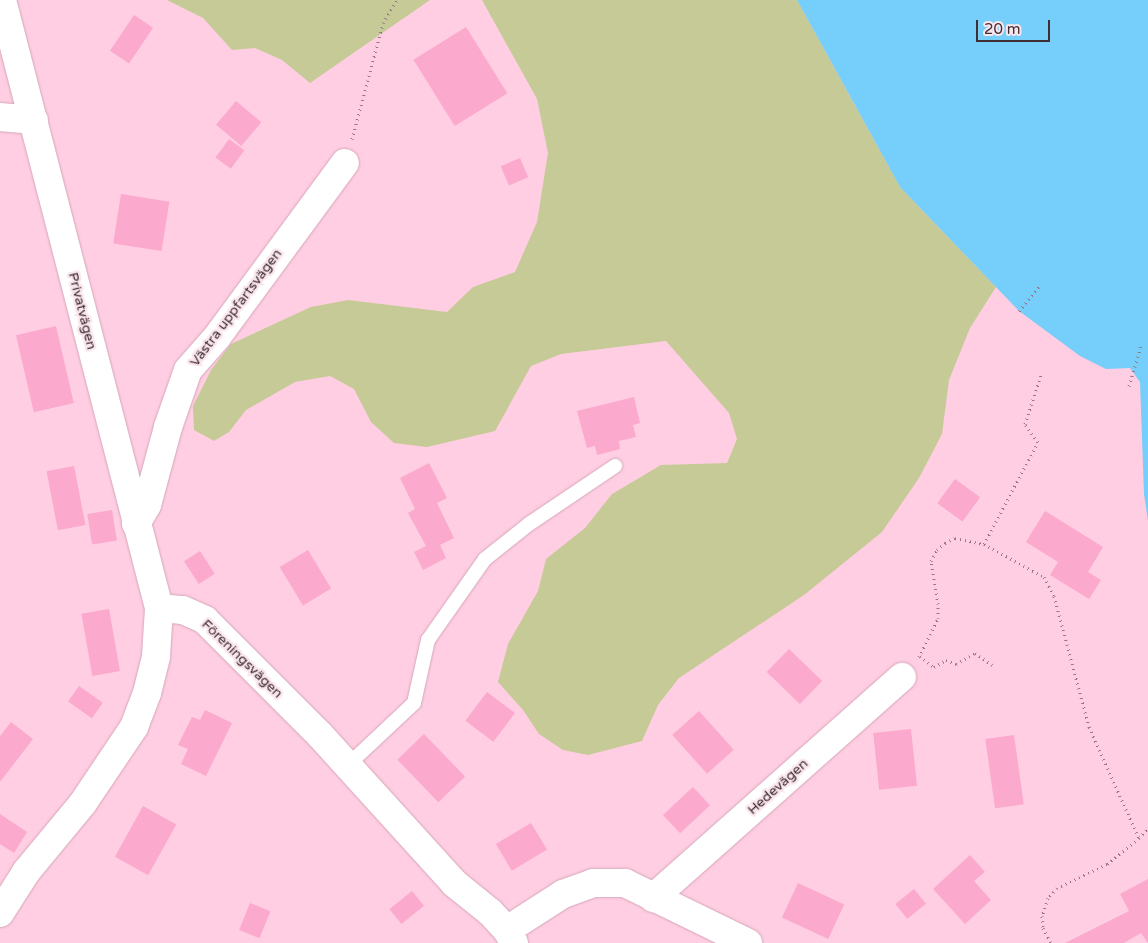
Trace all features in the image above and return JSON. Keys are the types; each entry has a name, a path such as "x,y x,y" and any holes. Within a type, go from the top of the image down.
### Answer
{"street":[{"name":"Privatvägen","path":"7,4 34,120 159,608"},
{"path":"0,118 34,120"},
{"name":"Västra uppfartsvägen","path":"136,524 146,505 168,427 188,370 217,336 345,164"},
{"path":"0,913 26,872 83,803 134,727 147,693 156,656 159,608"},
{"name":"Föreningsvägen","path":"159,608 183,610 205,620 349,764 454,883 490,912 511,937"},
{"name":"Hedevägen","path":"654,898 902,677"},
{"path":"511,937 563,894 593,883 625,883 748,943"}],"lane":[{"path":"349,764 414,703 428,640 485,560 529,524 615,466"}],"path":[{"path":"345,164 383,23 397,0"},
{"path":"1018,311 1039,286"},
{"path":"1129,386 1141,346"},
{"path":"984,544 1038,442 1025,424 1041,375"},
{"path":"902,677 920,656 938,618 938,604 931,574 931,561 937,550 955,538 984,544 1044,577 1054,596 1089,727 1139,838"},
{"path":"920,656 934,668 946,660 956,664 975,653 992,665"},
{"path":"1051,943 1042,922 1048,898 1057,888 1107,864 1139,838 1148,828"}],"green space":[{"path":"167,0 430,0 310,83 282,60 255,48 232,50 203,18"},
{"path":"482,0 797,0 900,187 996,287 970,328 949,380 942,434 919,478 882,532 804,595 679,678 658,705 642,741 588,755 563,750 539,734 523,710 498,682 508,644 538,591 546,559 585,528 612,494 661,465 727,463 737,439 729,413 666,341 561,354 531,366 495,431 427,447 394,443 371,422 354,389 330,376 295,382 246,410 229,432 214,441 194,430 193,406 211,370 231,344 311,307 348,300 447,312 473,287 515,272 537,222 548,153 537,99"}],"water":[{"path":"797,0 1148,0 1148,521 1144,494 1140,382 1130,368 1106,369 1080,356 1019,311 900,187"}],"building":[{"path":"134,15 153,28 129,64 110,51"},
{"path":"466,27 507,93 455,126 413,60"},
{"path":"236,101 261,122 241,146 216,125"},
{"path":"229,139 244,150 231,169 215,158"},
{"path":"520,158 528,177 509,186 501,166"},
{"path":"121,194 169,202 162,251 113,243"},
{"path":"56,326 74,403 34,412 16,335"},
{"path":"634,397 640,423 633,425 636,437 619,441 620,449 597,455 595,446 587,448 577,411"},
{"path":"429,463 447,498 437,503 454,538 440,545 446,558 423,570 414,552 426,546 408,513 415,509 400,478"},
{"path":"74,466 85,525 58,530 47,471"},
{"path":"955,479 980,497 962,521 937,503"},
{"path":"112,510 117,541 92,545 87,514"},
{"path":"1045,511 1103,547 1088,572 1101,580 1089,599 1050,575 1058,562 1026,542"},
{"path":"308,550 331,589 303,606 280,567"},
{"path":"200,551 215,574 199,584 184,561"},
{"path":"109,609 120,671 92,676 81,614"},
{"path":"789,649 822,681 800,704 767,672"},
{"path":"79,686 103,703 92,718 68,702"},
{"path":"487,692 515,713 493,742 465,721"},
{"path":"205,710 232,723 206,776 181,764 188,749 178,745 192,717 200,720"},
{"path":"699,711 734,750 707,774 672,735"},
{"path":"11,722 33,739 0,782 0,736"},
{"path":"911,729 917,786 879,790 873,733"},
{"path":"424,734 465,776 438,802 397,760"},
{"path":"1014,735 1024,804 995,808 985,739"},
{"path":"693,787 710,805 680,833 663,815"},
{"path":"143,806 176,824 148,875 115,857"},
{"path":"0,814 27,832 14,853 0,844"},
{"path":"531,823 547,850 512,871 496,844"},
{"path":"970,855 985,872 974,881 991,900 965,924 933,889"},
{"path":"1148,879 1148,943 1141,933 1124,943 1065,943 1129,911 1120,894"},
{"path":"798,883 844,905 828,939 782,917"},
{"path":"914,889 926,904 907,919 895,904"},
{"path":"412,891 424,906 401,924 389,909"},
{"path":"250,903 270,911 260,938 239,930"}]}
